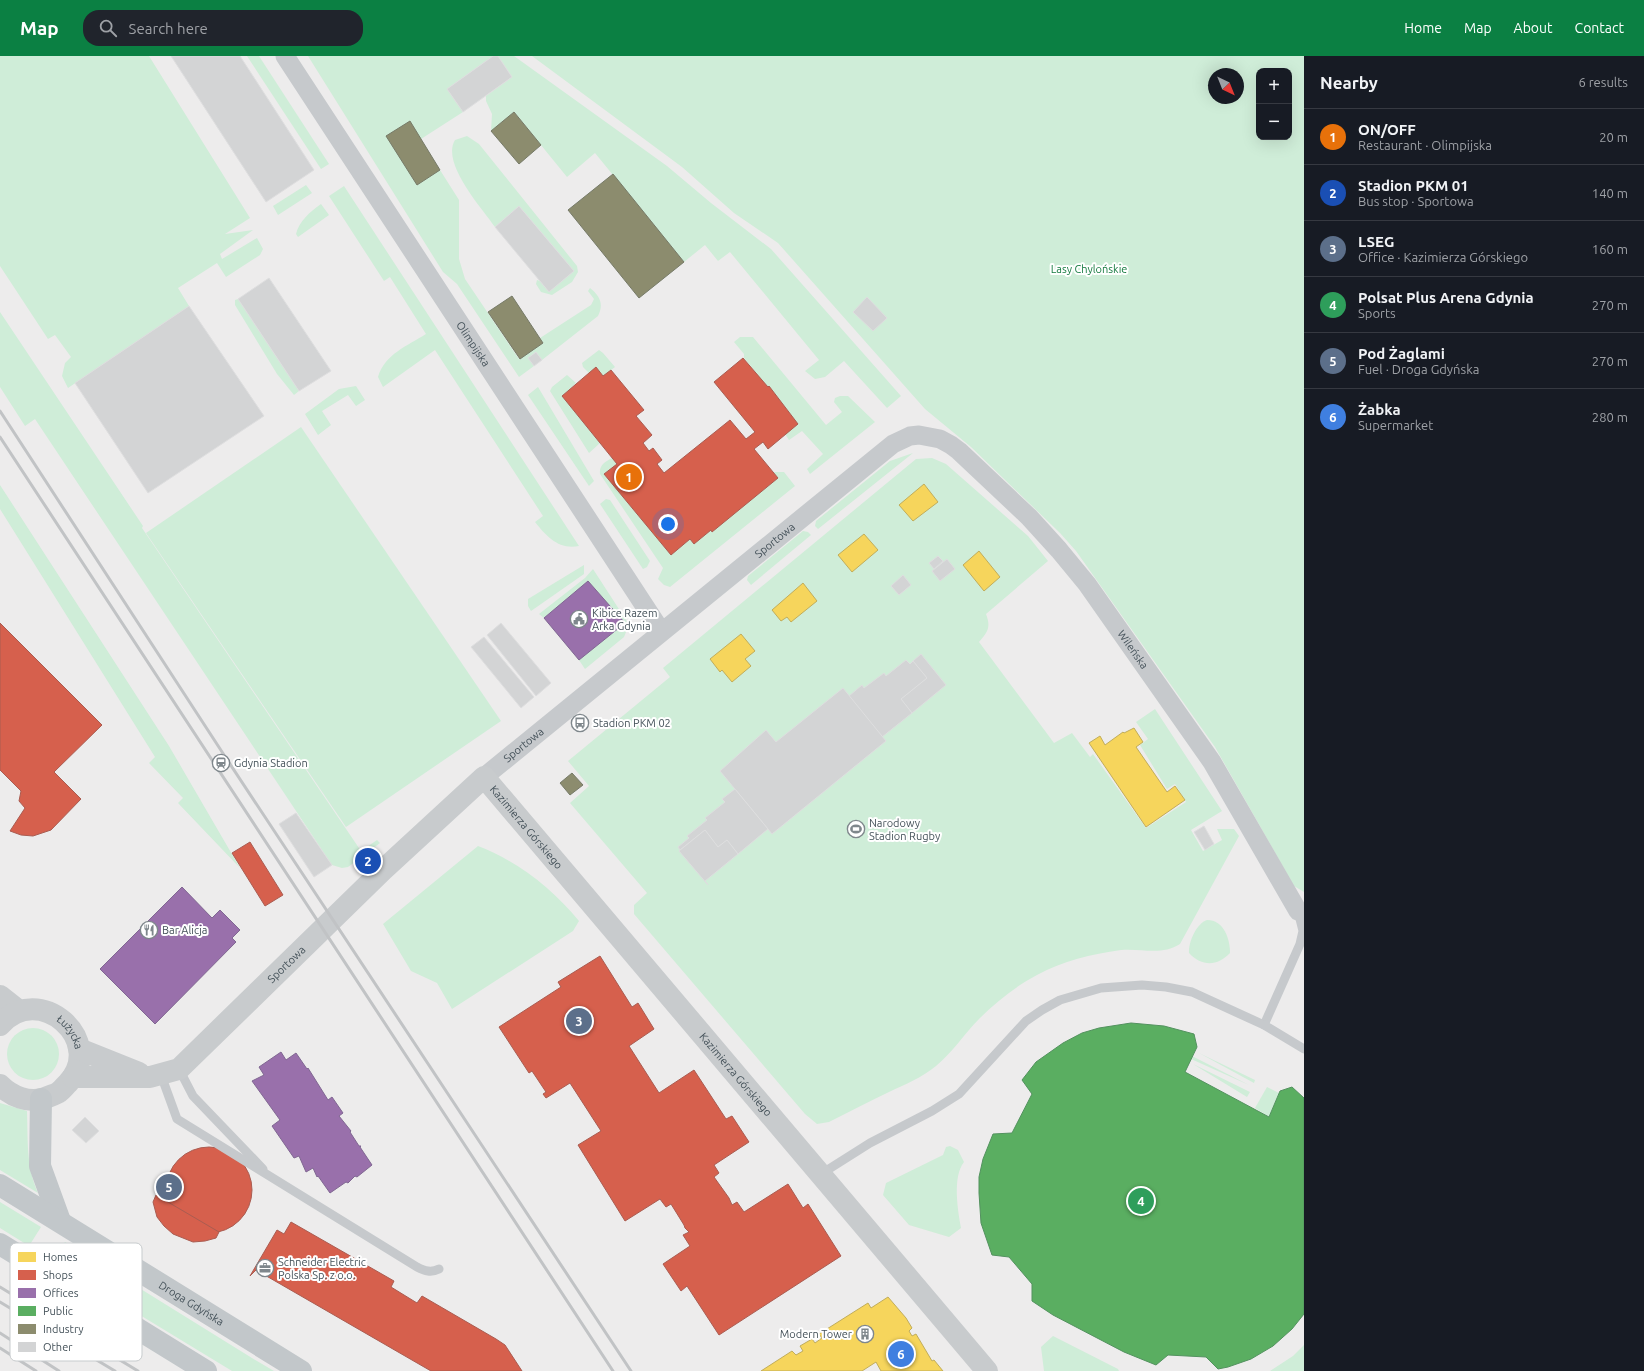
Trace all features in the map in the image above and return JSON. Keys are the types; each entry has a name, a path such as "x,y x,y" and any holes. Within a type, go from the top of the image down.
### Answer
{"main road":[{"path":"41,1099 40,1166 60,1221"},
{"name":"Droga Gdyńska","path":"0,1185 95,1243"},
{"path":"0,1244 10,1250"},
{"name":"Droga Gdyńska","path":"142,1272 301,1371"},
{"path":"142,1332 206,1371"}],"street":[{"name":"Olimpijska","path":"285,56 661,631"},
{"name":"Sportowa","path":"163,1074 484,777 661,631 893,444 910,436 919,435"},
{"name":"Wileńska","path":"919,435 940,439 959,451 1030,517 1087,584 1212,762 1298,911"},
{"name":"Kazimierza Górskiego","path":"484,777 987,1371"},
{"path":"0,996 19,1011"},
{"name":"Łużycka","path":"0,1025 5,1019 19,1011 31,1009 43,1010 56,1015 67,1024 75,1035 79,1049 78,1063 73,1077 59,1092 41,1099 30,1100 9,1092 0,1084"},
{"path":"79,1049 163,1074"},
{"path":"73,1077 163,1074"}],"lane":[{"path":"1264,1025 1300,944 1303,931 1298,911"},
{"path":"821,1174 870,1143 932,1111 959,1094 1026,1021 1060,1000 1101,988 1142,985 1166,987 1192,992 1264,1025 1304,1049"},
{"path":"163,1074 177,1119 417,1267 425,1271 434,1271 438,1269"},
{"path":"163,1074 194,1096 273,1179"}],"green space":[{"path":"0,56 149,56 250,218 225,234 253,230 220,254 222,259 257,238 263,249 260,255 226,277 217,263 178,288 189,306 68,388 62,376 65,363 71,357 55,335 48,339 0,266"},
{"path":"247,56 259,56 329,164 321,169"},
{"path":"308,56 493,56 447,89 463,112 421,139 417,184 440,170 459,200 459,259 465,279 519,359 543,343 540,338 591,305 594,299 588,291 590,288 600,300 601,308 598,316 542,360 536,352 529,358 534,366 519,377 457,284 443,272"},
{"path":"498,56 514,56 667,166 711,203 771,249 901,396 887,408 844,361 825,377 815,379 805,371 819,360 730,252 718,261 705,245 684,262 595,153 567,177 514,112 491,131 492,114 486,101 486,96 512,77"},
{"name":"Lasy Chylońskie","path":"532,56 1304,56 1304,892 1294,886 1215,747 1076,551 1060,533 971,447 925,409 778,243 734,213 682,167"},
{"path":"467,136 479,144 577,266 578,272 572,282 552,295 541,292 536,284 537,280 540,281 549,292 574,271 519,206 495,227 464,185 453,160 452,150 455,140"},
{"path":"306,185 312,193 278,215 273,206"},
{"path":"344,186 579,546 572,547 559,544 544,533 535,522 543,516 435,350 383,387 378,377 386,362 398,351 426,334 390,277 384,281 329,196"},
{"path":"321,204 329,215 298,237 296,234 297,229 302,221"},
{"path":"238,299 299,391 294,395 277,374 235,305 235,300"},
{"path":"0,312 143,526 142,528 361,851 377,840 380,843 348,867 342,868 332,865 35,419 25,426 0,387"},
{"path":"740,337 753,337 826,425 842,412 834,402 835,398 840,396 848,396 875,422 810,474 807,469 823,454 802,431 789,440 785,434 798,424 769,386 768,387 744,358 744,354 734,342"},
{"path":"599,350 615,367 603,376 596,367 589,373 583,367 582,363"},
{"path":"567,375 576,383 562,396 600,443 589,453 550,391 552,387"},
{"path":"356,386 365,400 356,406 348,395 322,411 331,425 318,435 305,414 339,389"},
{"path":"538,387 594,481 589,486 528,395"},
{"path":"301,427 501,721 346,827 146,533"},
{"path":"913,453 818,529 815,526 816,521 890,461"},
{"path":"612,458 617,464 604,474 671,555 690,539 694,544 778,478 773,472 784,472 795,486 670,587 664,585 658,579 663,568 600,474 600,468 605,462"},
{"name":"Narodowy Stadion Rugby","path":"932,458 946,464 1028,536 1048,561 986,614 988,629 979,642 1054,743 1072,733 1090,757 1093,754 1146,828 1186,802 1175,784 1167,789 1140,745 1148,739 1136,722 1155,709 1222,811 1191,830 1203,851 1222,840 1217,829 1234,829 1239,836 1180,944 1173,948 1159,951 1121,950 1099,954 1067,962 1047,970 1021,984 992,1006 948,1055 925,1074 829,1122 817,1124 805,1114 634,914 634,905 647,893 570,803 589,786 568,761 670,677 663,668 916,459"},
{"path":"0,485 169,746 240,868 178,803 183,798 149,763 155,757 0,509"},
{"path":"606,499 610,500 650,561 647,567 643,569 600,504"},
{"path":"803,531 808,532 811,535 751,585 747,580 748,576"},
{"path":"584,565 584,574 531,611 528,606 528,599"},
{"path":"593,569 626,620 628,627 624,637 585,669 579,660 625,623 588,581 544,618 539,614 585,578"},
{"path":"478,846 506,859 533,877 557,897 579,921 573,931 452,1009 437,983 411,971 383,924"},
{"path":"1207,920 1218,923 1222,927 1227,936 1230,948 1230,953 1225,957 1210,963 1199,961 1189,953 1190,944 1194,934 1200,925"},
{"path":"33,1028 47,1032 55,1040 59,1054 55,1068 47,1076 33,1080 19,1076 11,1068 7,1054 11,1040 19,1032"},
{"path":"1199,1053 1255,1080 1254,1083"},
{"path":"1192,1056 1249,1085 1191,1059"},
{"path":"1193,1064 1250,1092 1247,1097"},
{"path":"1267,1087 1279,1093 1269,1117 1255,1108"},
{"path":"0,1103 27,1111 31,1173 38,1193 0,1170"},
{"path":"950,1146 958,1150 964,1162 960,1168 957,1185 957,1204 961,1228 949,1237 909,1225 883,1195 886,1183 943,1155 946,1147"},
{"path":"0,1202 41,1227 31,1243 24,1243 0,1228"},
{"path":"142,1290 274,1371 232,1371 142,1316"},
{"path":"1053,1336 1118,1369 1119,1371 1044,1371 1041,1347"},
{"path":"1304,1345 1304,1371 1270,1371 1293,1356"}],"building: Homes":[{"path":"924,484 938,502 913,521 899,505"},
{"path":"864,534 878,550 852,572 838,555"},
{"path":"979,551 1000,577 984,591 963,565"},
{"path":"803,583 817,601 791,622 787,617 781,621 772,610"},
{"path":"741,634 755,651 745,659 751,666 732,682 722,670 720,672 710,659"},
{"path":"1134,728 1143,742 1136,747 1167,792 1175,786 1185,800 1146,827 1089,743 1100,736 1105,745 1123,732 1124,733"},
{"name":"Modern Tower","path":"888,1297 906,1318 912,1328 909,1331 912,1336 916,1334 932,1361 934,1360 943,1371 881,1371 876,1362 862,1371 761,1371 792,1351 796,1355 803,1351 800,1346 812,1339 815,1343 822,1338 819,1334 868,1303 871,1308"}],"building: Shops":[{"path":"743,358 768,387 769,386 798,424 768,449 763,442 754,449 778,478 712,532 711,530 694,544 690,539 671,555 604,474 617,464 562,396 596,367 603,376 611,370 644,410 636,416 652,435 643,443 649,451 653,448 662,460 657,464 664,473 730,420 746,439 755,432 714,382"},
{"path":"0,623 102,725 54,772 81,799 51,830 33,836 21,835 10,831 25,808 19,801 21,791 0,770"},
{"path":"250,842 283,895 265,906 232,853"},
{"path":"600,956 632,1007 638,1003 654,1029 629,1046 659,1093 694,1070 726,1119 732,1116 749,1142 714,1165 719,1173 714,1177 729,1198 732,1205 737,1202 744,1212 788,1184 803,1208 808,1204 841,1256 719,1335 687,1286 681,1291 663,1264 690,1246 683,1235 689,1232 685,1228 671,1204 666,1207 660,1199 625,1221 578,1145 601,1131 570,1083 546,1098 543,1094 546,1092 532,1071 529,1073 499,1027 561,987 558,982"},
{"path":"201,1147 217,1147 226,1150 240,1159 249,1173 252,1182 252,1198 249,1207 240,1221 226,1230 217,1233 201,1233 185,1226 178,1221 173,1214 166,1198 166,1182 173,1166 178,1159 185,1154"},
{"path":"156,1195 219,1232 216,1238 193,1242 173,1234 157,1217 153,1202"},
{"path":"291,1222 394,1281 391,1287 417,1303 422,1296 496,1339 505,1345 522,1371 431,1371 256,1270 250,1276 277,1230 284,1234"}],"building: Offices":[{"path":"588,581 625,623 579,660 544,618"},
{"path":"182,887 212,918 220,910 240,930 232,938 236,942 155,1024 100,969"},
{"path":"281,1052 286,1060 296,1053 307,1069 308,1068 328,1100 332,1097 343,1113 339,1116 351,1131 350,1132 359,1146 361,1146 360,1147 372,1165 357,1177 355,1176 348,1183 346,1182 330,1193 318,1176 317,1177 313,1168 306,1172 299,1156 294,1158 272,1126 280,1120 252,1081 264,1075 259,1067"}],"building: Public":[{"path":"1131,1023 1164,1026 1194,1034 1197,1047 1185,1072 1269,1117 1280,1091 1292,1087 1304,1098 1304,1314 1292,1329 1273,1346 1251,1359 1228,1367 1218,1369 1206,1357 1168,1355 1156,1365 1124,1352 1053,1315 1032,1301 1032,1284 1009,1257 992,1255 981,1223 979,1177 983,1159 993,1134 1012,1133 1032,1094 1022,1080 1036,1062 1063,1043 1082,1033 1099,1028"}],"building: Industry":[{"path":"514,112 541,145 519,164 491,131"},
{"path":"410,121 440,170 417,185 386,136"},
{"path":"613,174 684,262 639,298 568,210"},
{"path":"512,296 543,343 520,359 488,312"},
{"path":"572,773 583,785 570,795 560,783"}],"building: Other":[{"path":"171,56 240,56 314,170 266,202"},
{"path":"493,56 498,56 512,77 463,112 447,89"},
{"path":"519,206 574,271 549,292 495,227"},
{"path":"269,278 331,371 299,391 238,299"},
{"path":"867,297 887,318 873,331 853,312"},
{"path":"189,306 264,416 148,493 75,383"},
{"path":"536,352 542,360 534,366 528,358"},
{"path":"938,556 943,561 934,569 929,563"},
{"path":"947,559 955,569 940,581 932,571"},
{"path":"903,575 911,585 899,595 891,586"},
{"path":"501,623 551,683 536,696 487,635"},
{"path":"484,637 534,697 521,708 471,647"},
{"path":"921,654 946,685 912,713 901,699 927,678 913,661"},
{"path":"906,660 910,664 913,661 927,678 901,699 912,713 882,737 849,696 862,685 864,688 884,673 886,676"},
{"path":"843,688 886,741 772,834 720,771 766,730 776,742"},
{"path":"735,789 768,829 738,854 727,840 718,847 705,830 680,850 678,847 689,838 687,836 707,820 705,818 725,802 722,799"},
{"path":"296,813 332,865 314,877 279,824"},
{"path":"1204,826 1214,844 1205,850 1194,832"},
{"path":"705,830 718,847 727,840 738,854 705,881 708,885 679,851"},
{"path":"85,1117 99,1131 86,1143 72,1130"}],"railway":[{"path":"0,411 226,758 631,1371"},
{"path":"0,437 613,1371"},
{"path":"0,1287 10,1293"},
{"path":"0,1302 10,1308"},
{"path":"0,1333 10,1339"},
{"path":"0,1348 10,1354"},
{"path":"20,1361 36,1371"},
{"path":"43,1361 59,1371"},
{"path":"98,1361 115,1371"},
{"path":"122,1361 138,1371"}],"place":[{"name":"ON/OFF","path":"629,477"},
{"name":"Kibice Razem Arka Gdynia","path":"579,619"},
{"name":"Stadion PKM 02","path":"580,723"},
{"name":"Gdynia Stadion","path":"221,763"},
{"name":"Narodowy Stadion Rugby","path":"856,829"},
{"name":"Stadion PKM 01","path":"368,861"},
{"name":"Bar Alicja","path":"149,930"},
{"name":"LSEG","path":"579,1021"},
{"name":"Pod Żaglami","path":"169,1187"},
{"name":"Polsat Plus Arena Gdynia","path":"1141,1201"},
{"name":"Schneider Electric Polska Sp. z o.o.","path":"265,1268"},
{"name":"Modern Tower","path":"865,1334"},
{"name":"Żabka","path":"901,1354"}]}
